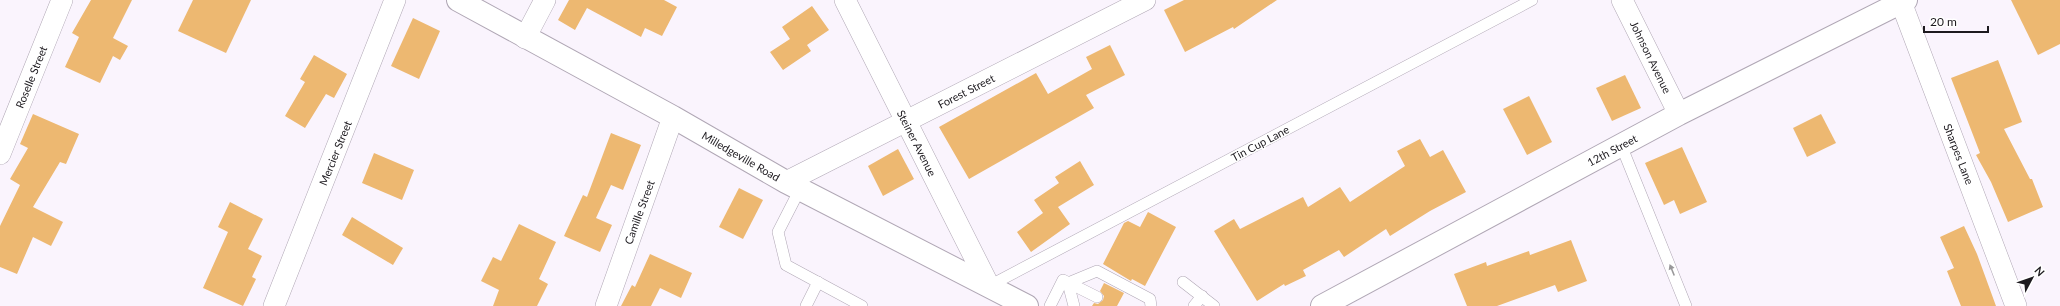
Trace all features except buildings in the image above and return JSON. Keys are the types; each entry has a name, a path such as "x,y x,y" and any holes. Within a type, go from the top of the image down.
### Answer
{"street":[{"name":"Roselle Street","path":"0,154 62,0"},
{"name":"Mercier Street","path":"274,306 395,0"},
{"name":"Milledgeville Road","path":"458,0 673,117 793,186 1026,306"},
{"path":"526,38 545,0"},
{"name":"Steiner Avenue","path":"845,0 989,286"},
{"name":"Forest Street","path":"793,186 906,122 1145,0"},
{"name":"Johnson Avenue","path":"1622,0 1679,114"},
{"name":"12th Street","path":"1322,306 1679,114 1904,1"},
{"name":"Sharpes Lane","path":"1904,1 2016,306"},
{"name":"Camille Street","path":"606,306 673,117"}],"lane":[{"name":"Tin Cup Lane","path":"989,286 1532,0"},
{"path":"1621,145 1686,306"},
{"path":"793,186 778,232 786,265 862,306"},
{"path":"1068,283 1097,271 1150,299 1151,306"},
{"path":"1050,306 1062,280 1097,297"},
{"path":"806,306 818,282"},
{"path":"1183,282 1214,306"},
{"path":"1068,283 1074,306"},
{"path":"1194,306 1202,296"}]}
